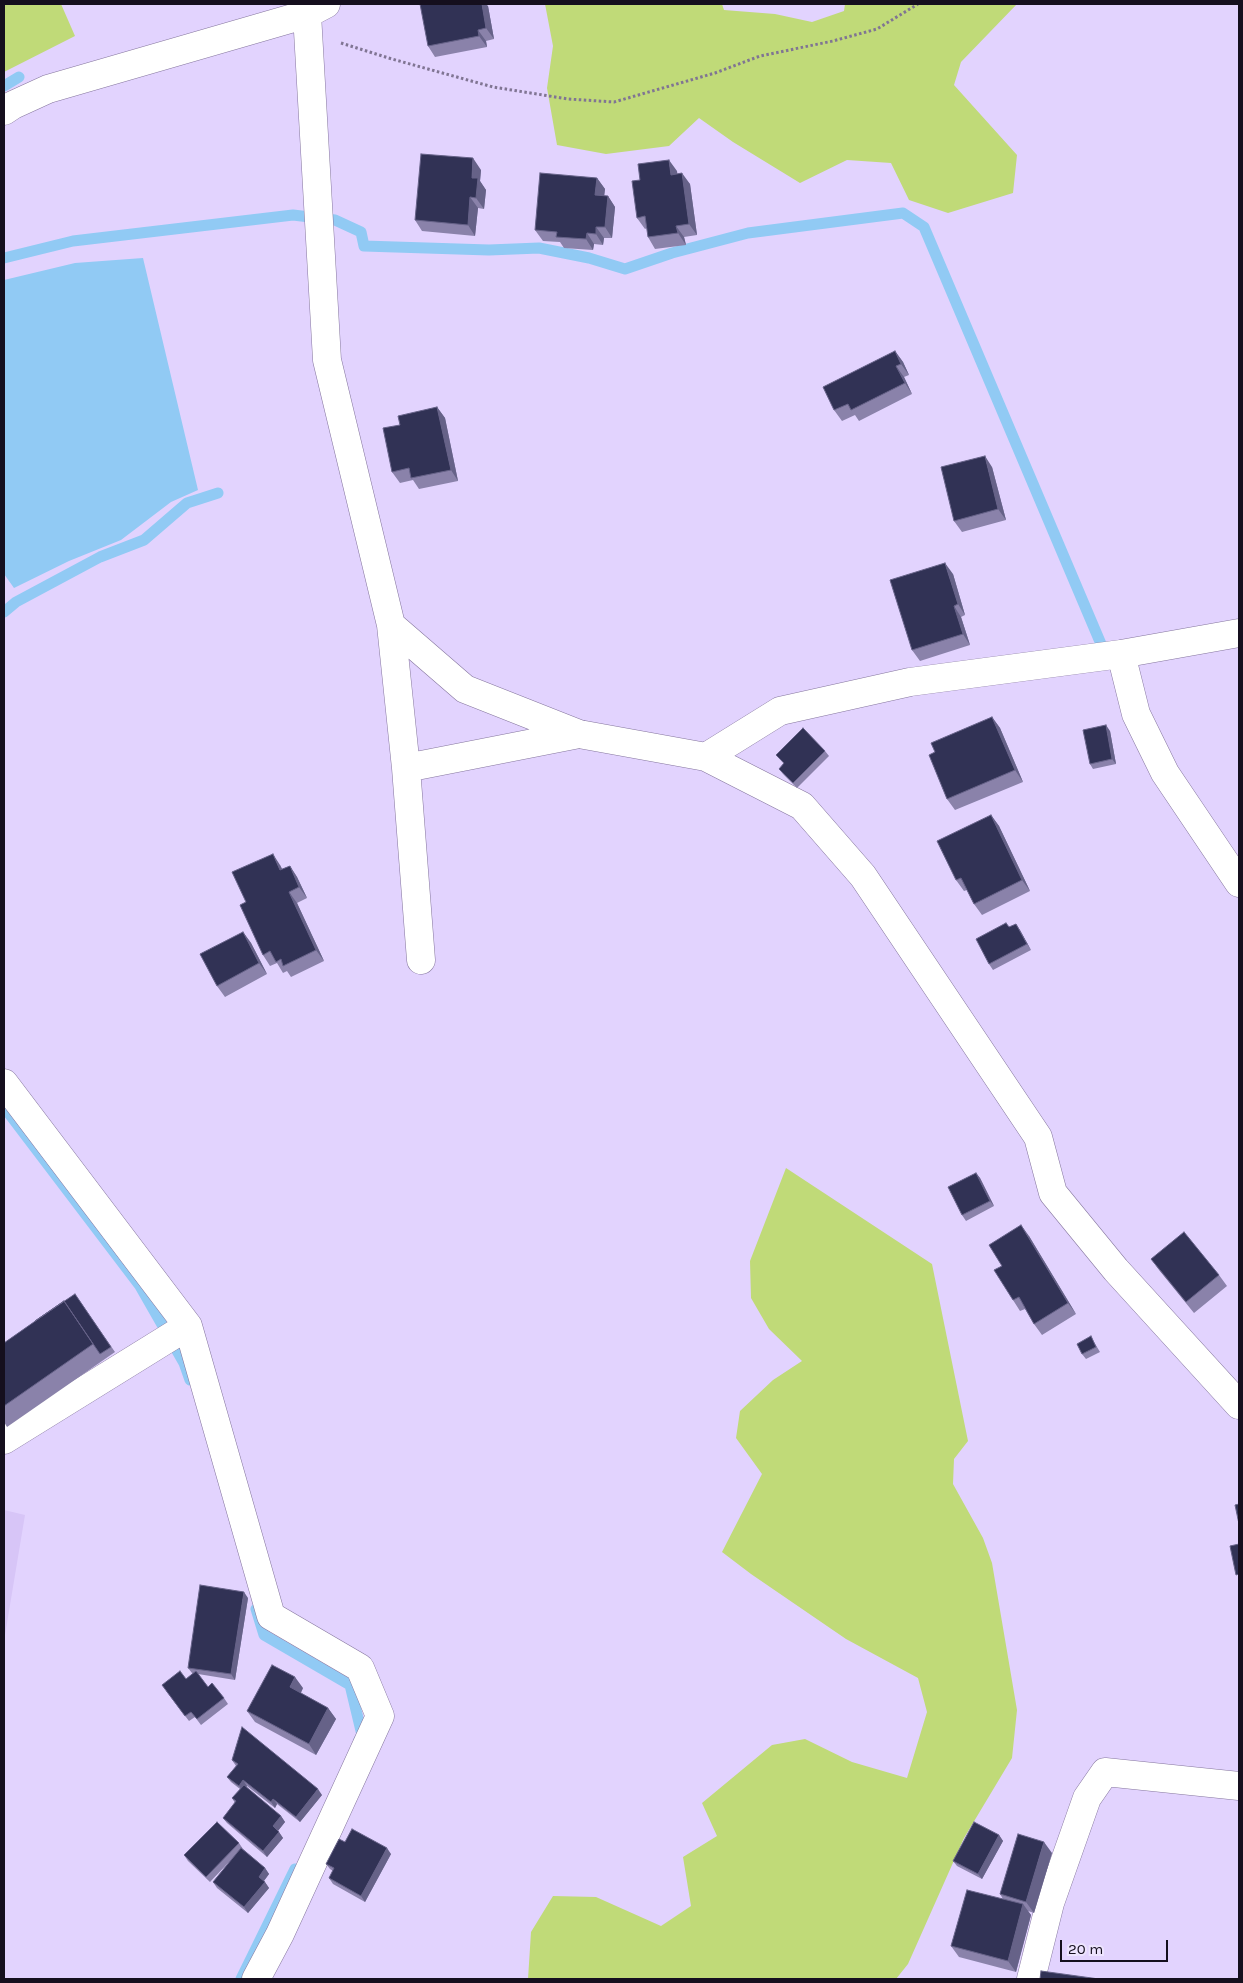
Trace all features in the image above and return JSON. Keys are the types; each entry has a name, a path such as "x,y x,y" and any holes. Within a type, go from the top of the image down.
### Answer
{"street":[{"path":"4,111 48,89 314,17 327,360 391,625 406,768 421,960"},
{"path":"391,625 465,689 579,734 706,757 802,806 863,876 1038,1136 1054,1193 1116,1270 1239,1405"},
{"path":"706,757 780,712 910,682 1121,654 1239,633"},
{"path":"1121,654 1136,714 1165,773 1239,883"},
{"path":"406,768 579,734"},
{"path":"4,1083 188,1326 271,1616 360,1668 380,1716 280,1934 256,1979"},
{"path":"4,1440 188,1326"},
{"path":"1031,1979 1050,1903 1087,1798 1105,1772 1239,1786"}],"path":[{"path":"314,17 392,59 493,87 568,99 614,102 715,73 760,56 833,41 877,29 918,4"}],"shaded area":[{"path":"4,1510 25,1515 4,1641"}],"green space":[{"path":"4,4 61,4 75,36 4,72"},
{"path":"545,4 722,4 724,10 775,14 812,22 844,11 845,4 1017,4 961,62 954,85 1017,155 1013,193 948,213 909,200 891,163 847,160 800,183 733,142 699,118 669,146 606,154 557,145 547,88 553,46"},
{"path":"786,1168 932,1264 968,1441 954,1459 953,1484 983,1538 992,1563 1017,1710 1012,1758 964,1838 908,1964 896,1979 528,1979 531,1932 553,1896 596,1897 661,1926 691,1906 683,1857 717,1836 702,1803 772,1745 805,1739 852,1762 907,1778 927,1712 918,1678 846,1639 722,1552 762,1474 736,1438 740,1411 773,1380 802,1361 769,1329 751,1298 750,1261"}],"water":[{"path":"143,258 198,490 171,502 121,540 69,561 14,588 4,574 4,280 75,263"}],"building":[{"path":"420,4 482,4 486,28 478,30 479,36 428,46"},
{"path":"421,154 473,158 472,178 478,178 476,198 470,197 468,225 415,220"},
{"path":"669,160 671,175 682,173 689,224 676,226 678,233 648,237 645,216 637,218 632,181 640,180 638,164"},
{"path":"540,173 597,178 595,195 608,196 605,227 596,227 596,234 587,233 586,239 556,237 557,232 535,230"},
{"path":"895,351 901,364 896,366 905,383 851,410 848,404 834,410 823,387"},
{"path":"437,407 451,470 411,478 409,468 392,472 383,428 400,425 398,416"},
{"path":"985,456 998,509 954,521 941,467"},
{"path":"945,563 958,604 954,606 963,634 912,650 890,580"},
{"path":"992,717 1015,770 947,799 929,755 935,752 931,743"},
{"path":"1106,725 1112,759 1090,764 1083,730"},
{"path":"803,728 825,751 793,783 779,769 784,763 776,755"},
{"path":"991,815 1022,880 974,904 961,878 956,880 937,841"},
{"path":"273,854 280,870 290,866 299,887 289,892 316,950 283,966 281,959 276,962 270,951 263,955 240,905 246,902 232,872"},
{"path":"1006,923 1009,927 1016,924 1027,944 989,964 976,939"},
{"path":"243,932 259,963 217,986 200,954"},
{"path":"976,1173 990,1201 962,1215 948,1187"},
{"path":"1021,1225 1068,1303 1034,1324 1019,1297 1013,1300 994,1270 1002,1266 989,1245"},
{"path":"1184,1232 1219,1275 1186,1302 1151,1259"},
{"path":"75,1294 111,1347 100,1354 64,1301"},
{"path":"64,1301 93,1344 4,1406 4,1343"},
{"path":"1091,1336 1096,1347 1082,1354 1077,1344"},
{"path":"1239,1504 1239,1524 1235,1505"},
{"path":"1239,1544 1239,1574 1236,1575 1230,1546"},
{"path":"200,1585 244,1592 231,1674 188,1668"},
{"path":"272,1665 295,1677 290,1687 328,1708 309,1744 247,1711"},
{"path":"180,1671 186,1679 196,1671 208,1687 212,1683 224,1698 197,1719 191,1712 185,1716 162,1685"},
{"path":"242,1727 318,1789 296,1817 273,1799 271,1802 243,1780 239,1786 227,1777 238,1764 232,1760"},
{"path":"244,1785 281,1816 273,1826 279,1832 263,1851 223,1818 236,1801 232,1798"},
{"path":"217,1822 239,1843 206,1877 184,1855"},
{"path":"974,1822 999,1835 978,1874 953,1861"},
{"path":"352,1829 387,1848 361,1896 329,1878 334,1868 326,1864 339,1839 345,1842"},
{"path":"1018,1834 1044,1842 1026,1902 1000,1894"},
{"path":"241,1848 265,1868 259,1877 265,1882 244,1907 213,1882"},
{"path":"967,1890 1023,1904 1008,1961 951,1946"},
{"path":"1041,1971 1099,1979 1040,1979"}],"waterway":[{"path":"4,86 19,77"},
{"path":"4,258 73,241 293,215 335,220 361,232 364,246 489,250 539,248 589,258 625,269 672,253 748,233 903,213 924,227 1101,644"},
{"path":"4,612 16,602 100,557 144,540 187,503 218,493"},
{"path":"4,1107 140,1286 184,1363 190,1380"},
{"path":"256,1609 264,1635 350,1685 362,1735 359,1740"},
{"path":"241,1979 295,1869"}]}
